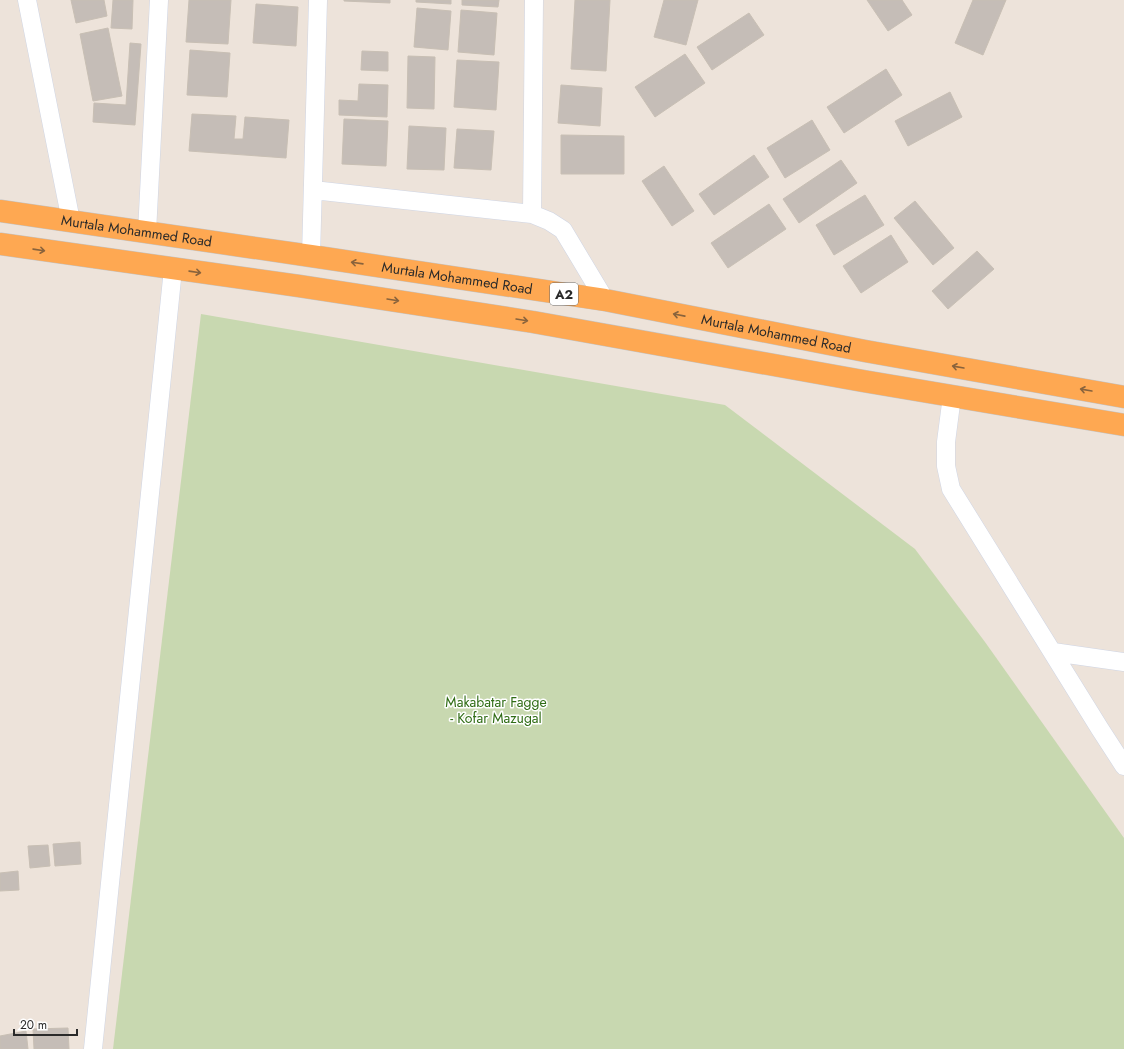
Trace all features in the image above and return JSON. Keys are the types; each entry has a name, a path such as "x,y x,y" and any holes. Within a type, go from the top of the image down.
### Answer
{"highway":[{"name":"Murtala Mohammed Road","path":"0,211 605,300 865,351 1124,397"},
{"name":"Murtala Mohammed Road","path":"0,244 307,287 533,322 1124,425"}],"street":[{"path":"27,0 72,221"},
{"path":"147,232 159,0"},
{"path":"311,256 318,0"},
{"path":"532,214 534,0"},
{"path":"313,190 532,214 549,221 563,230 605,300"},
{"path":"93,1049 173,269"},
{"path":"952,396 946,442 946,466 951,489 1124,766"},
{"path":"1053,652 1124,662"}],"green space":[{"name":"Makabatar Fagge - Kofar Mazugal","path":"201,314 725,405 915,549 985,642 1124,838 1124,1049 113,1049"}],"building":[{"path":"71,0 104,0 107,16 76,23"},
{"path":"113,0 133,0 132,29 111,28"},
{"path":"189,0 231,0 228,44 186,42"},
{"path":"390,0 390,3 344,1"},
{"path":"416,0 451,0 451,4 416,2"},
{"path":"462,0 499,0 498,7 462,5"},
{"path":"575,0 610,0 606,71 571,69"},
{"path":"664,0 698,0 686,45 654,37"},
{"path":"867,0 902,0 912,15 888,31"},
{"path":"973,0 1006,0 983,55 955,43"},
{"path":"256,4 298,7 296,46 253,43"},
{"path":"417,8 451,11 448,50 414,47"},
{"path":"461,10 497,13 494,55 458,52"},
{"path":"749,13 764,35 712,70 697,47"},
{"path":"108,28 122,96 93,101 80,34"},
{"path":"130,43 141,44 135,125 93,122 94,103 126,105"},
{"path":"190,50 230,53 227,97 187,95"},
{"path":"362,51 388,52 388,71 361,70"},
{"path":"685,54 705,83 655,117 635,87"},
{"path":"408,56 435,57 434,109 407,108"},
{"path":"457,60 499,62 496,110 454,107"},
{"path":"886,69 902,95 844,133 827,107"},
{"path":"359,84 388,85 387,117 339,115 339,100 358,101"},
{"path":"561,85 602,88 600,126 558,123"},
{"path":"950,92 962,117 908,146 895,121"},
{"path":"192,114 236,116 234,139 243,139 245,117 289,120 286,158 189,151"},
{"path":"344,119 388,121 386,166 342,164"},
{"path":"812,120 830,150 785,178 767,148"},
{"path":"409,126 446,128 444,170 407,169"},
{"path":"457,129 494,131 491,170 454,168"},
{"path":"561,135 624,136 624,174 561,174"},
{"path":"754,155 769,177 714,215 699,194"},
{"path":"841,160 857,183 799,223 783,199"},
{"path":"664,166 694,211 672,226 642,181"},
{"path":"865,195 884,225 834,255 816,225"},
{"path":"915,201 954,248 933,265 894,218"},
{"path":"769,204 786,229 728,268 711,243"},
{"path":"891,235 908,262 861,293 843,266"},
{"path":"977,251 994,269 948,309 932,291"},
{"path":"80,842 81,864 55,866 53,844"},
{"path":"48,845 50,866 30,868 28,846"},
{"path":"18,871 19,890 0,891 0,873"},
{"path":"68,1028 69,1049 34,1049 33,1029"},
{"path":"26,1031 28,1049 0,1049 0,1036"}]}
